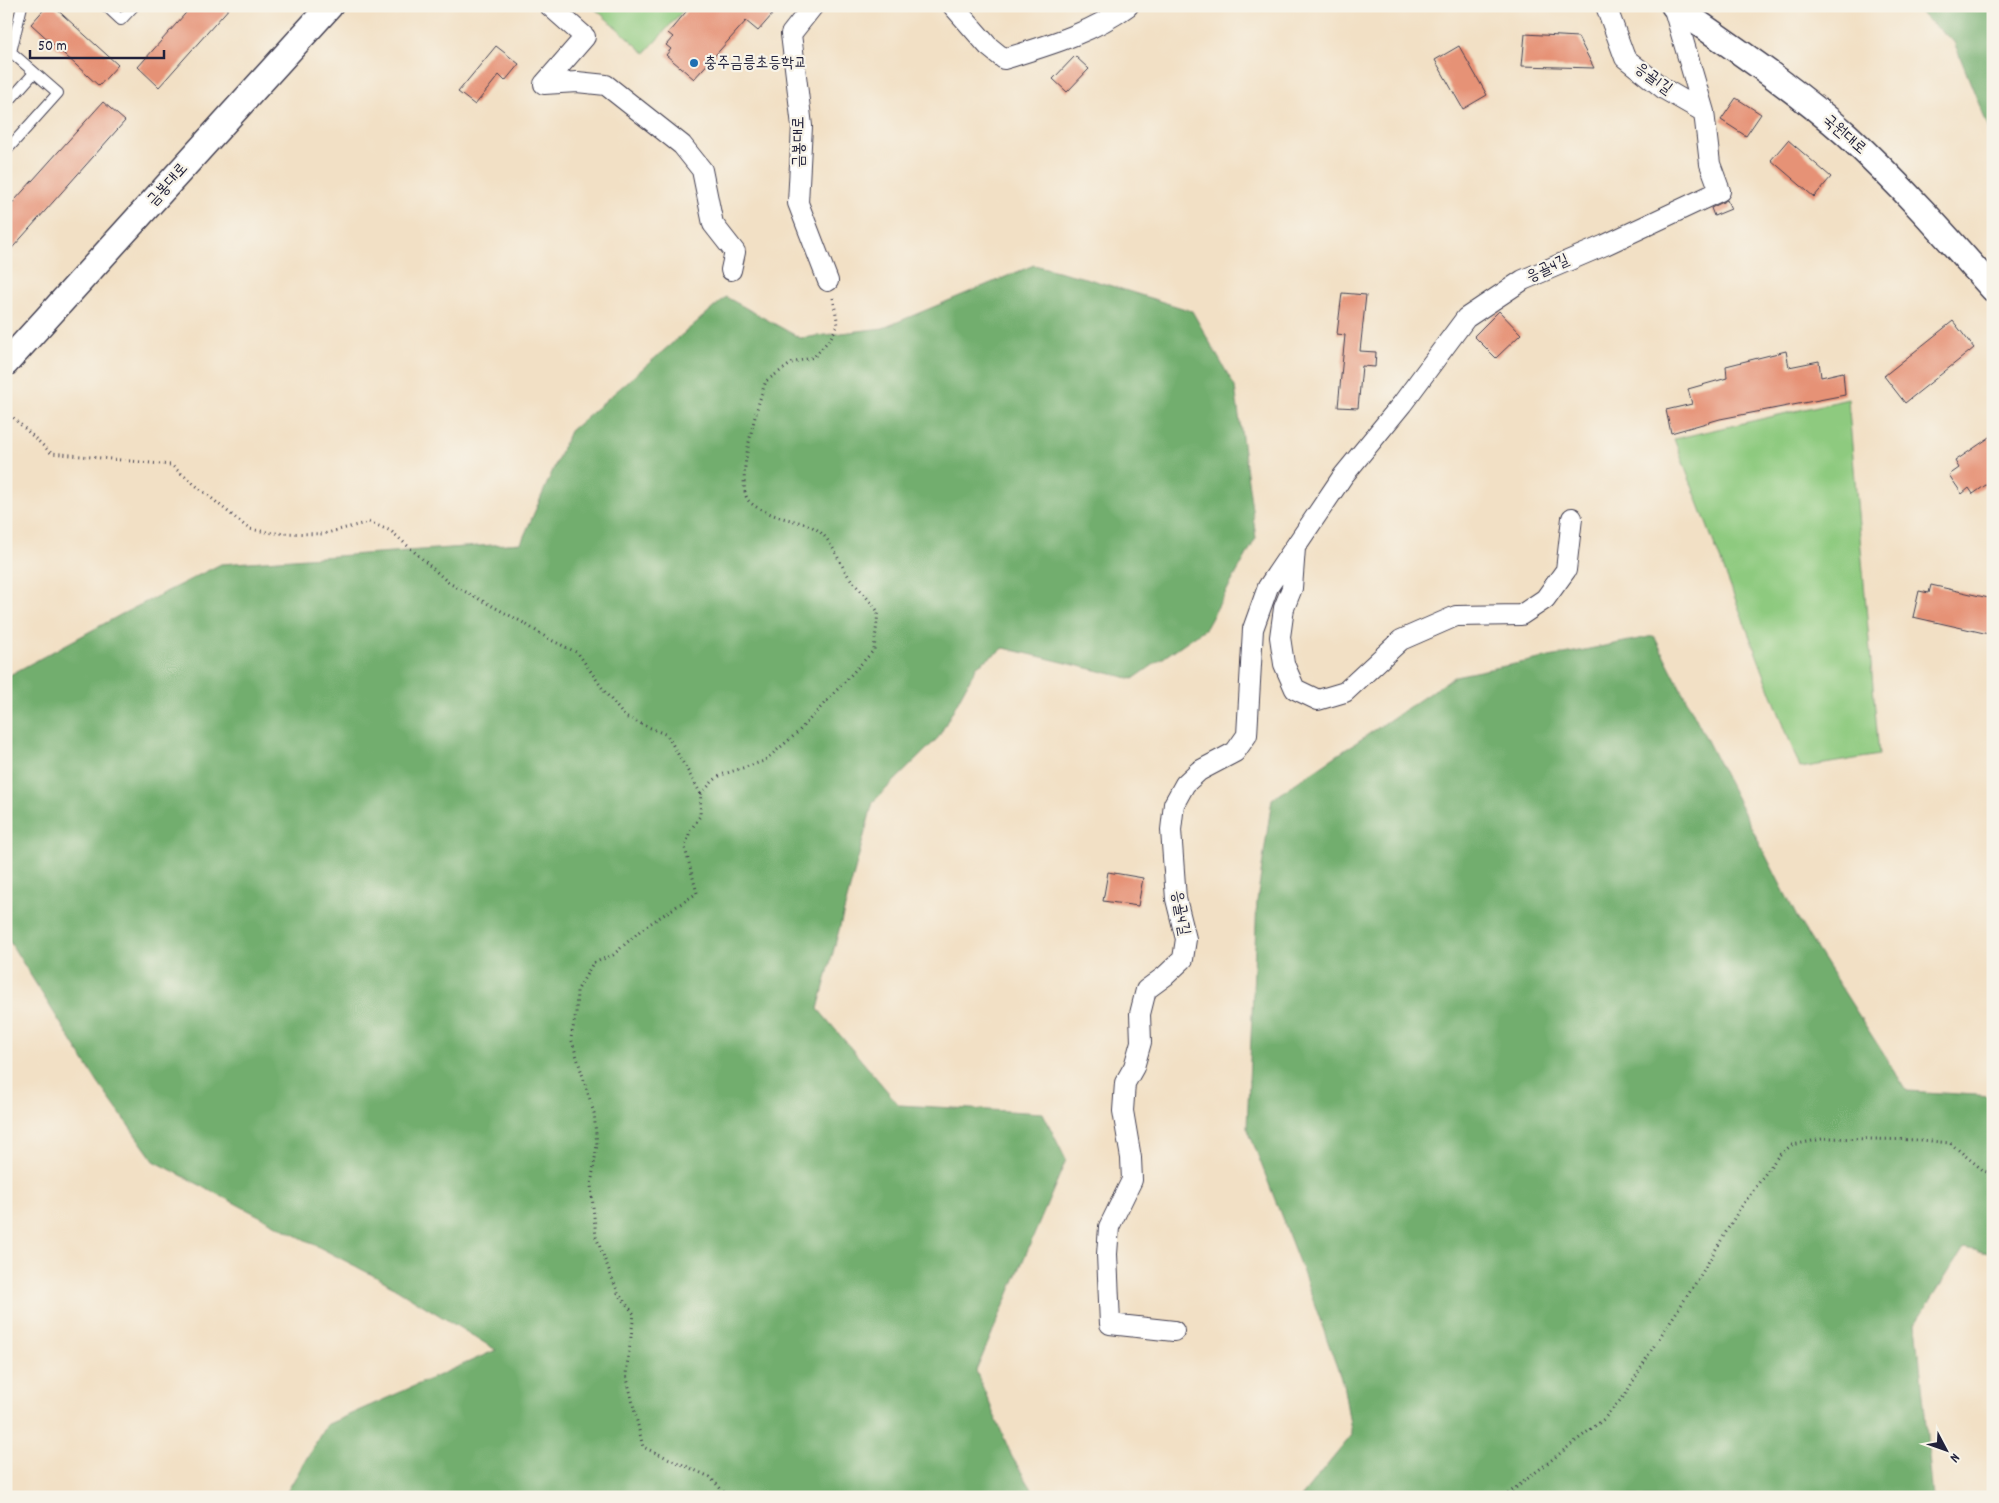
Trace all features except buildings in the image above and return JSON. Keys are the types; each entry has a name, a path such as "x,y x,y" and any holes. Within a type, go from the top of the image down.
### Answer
{"street":[{"path":"550,6 584,38 544,84 577,82 606,85 682,145 702,170 713,224 735,252 731,270"},
{"name":"금봉대로","path":"814,6 791,34 802,126 798,203 828,281"},
{"path":"953,6 988,46 1004,59 1064,40 1119,13 1128,6"},
{"name":"응골1길","path":"1606,6 1625,58 1664,89 1704,112"},
{"name":"응골4길","path":"1174,1331 1110,1324 1106,1254 1109,1227 1132,1180 1131,1158 1122,1111 1125,1083 1134,1067 1141,1042 1140,1014 1146,990 1183,959 1186,938 1176,900 1171,830 1174,804 1185,784 1199,771 1235,752 1247,735 1254,629 1268,587 1342,476 1402,404 1466,318 1523,280 1605,245 1720,191 1710,164 1704,112 1674,6"},
{"name":"국원대로","path":"1674,6 1757,64 1846,135 1930,217 1993,289"},
{"name":"금봉대로","path":"6,363 328,7"},
{"name":"응골4길","path":"1295,546 1292,588 1284,608 1280,637 1284,664 1295,689 1318,700 1345,692 1401,640 1456,616 1521,615 1544,599 1566,570 1572,518"}],"lane":[{"path":"6,151 58,93 34,72 9,55 22,6"},
{"path":"106,6 122,20 134,6"},
{"path":"10,100 34,72"}],"path":[{"path":"701,794 721,775 764,761 772,756 816,714 874,650 878,612 846,573 839,558 822,533 812,526 771,514 748,499 745,491 746,453 766,381 792,363 814,357 830,339 838,325 833,296 828,281"},
{"path":"6,410 51,452 171,465 249,529 273,533 323,534 369,522 390,531 449,583 522,622 548,639 578,653 605,692 626,717 667,735 701,794 700,816 690,831 685,848 697,893 642,929 613,955 593,963 576,991 576,1013 571,1038 594,1113 597,1145 591,1185 596,1238 618,1293 634,1314 626,1374 643,1447 710,1477 728,1497"},
{"path":"1504,1497 1604,1419 1625,1395 1652,1349 1699,1278 1739,1210 1779,1155 1792,1145 1828,1138 1922,1140 1950,1143 1984,1171 1993,1174"}],"green space":[{"path":"592,6 687,6 645,53"},
{"path":"1912,6 1993,6 1993,139 1954,42"},
{"path":"1034,265 1089,279 1192,311 1235,387 1256,538 1206,628 1133,679 1004,648 977,666 938,738 873,802 818,1009 899,1105 1043,1113 1066,1160 976,1371 1012,1457 1037,1497 284,1497 326,1425 496,1350 382,1280 154,1161 98,1083 6,936 6,677 122,614 221,564 521,543 570,431 726,297 800,338 883,328"},
{"path":"1848,399 1879,755 1800,768 1674,439"},
{"path":"1654,636 1799,921 1907,1091 1993,1096 1993,1254 1964,1248 1916,1323 1933,1497 1301,1497 1352,1435 1343,1384 1304,1275 1247,1127 1257,901 1272,799 1455,676"}],"place":[{"name":"충주금릉초등학교","path":"694,63"}]}
